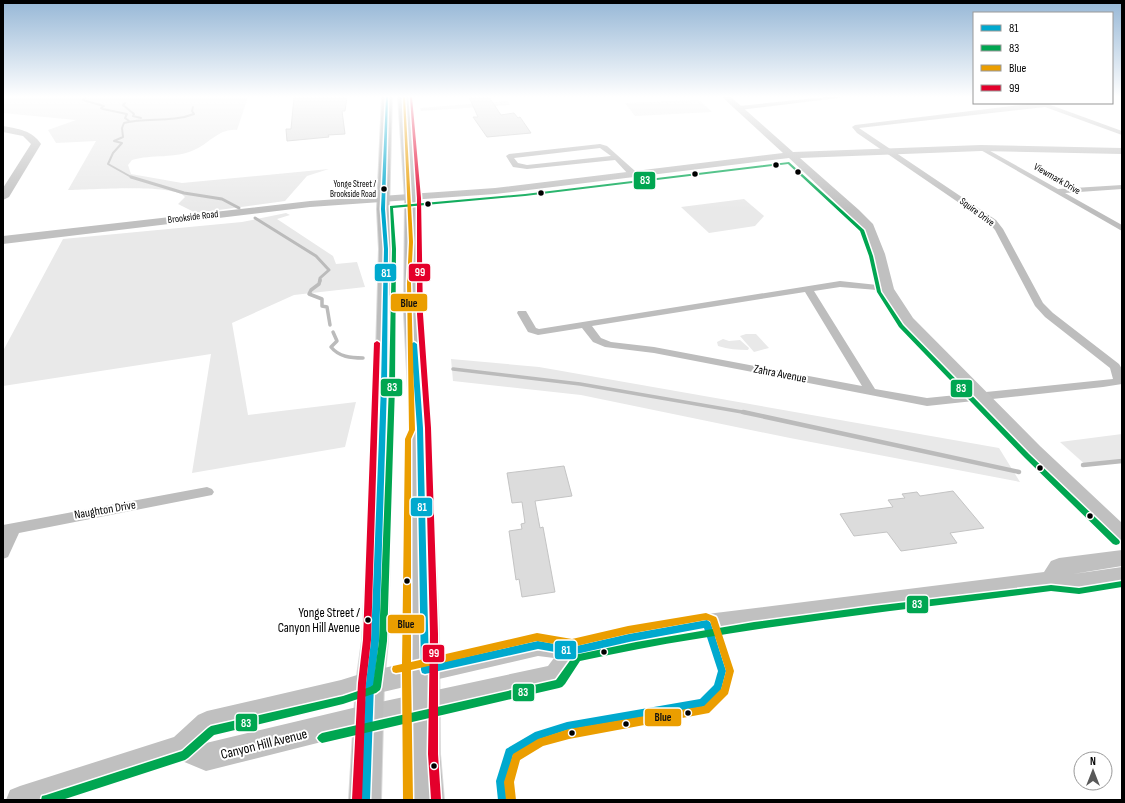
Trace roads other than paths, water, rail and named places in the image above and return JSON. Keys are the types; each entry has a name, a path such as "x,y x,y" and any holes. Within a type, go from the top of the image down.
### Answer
{"main road":[{"path":"366,800 370,683 376,641 380,461 384,386 386,249 383,209 386,134"},
{"path":"405,134 411,198 413,269 412,314 420,428 426,670 424,705 428,800"}],"street":[{"path":"3,196 36,144 32,138 25,134"},
{"path":"769,134 869,227 879,254 887,289 907,321 1033,450 1122,536"},
{"name":"Squire Drive","path":"863,134 996,226 1019,264 1026,283 1039,304 1049,315 1102,354 1115,366 1119,376 1119,381 1103,384 982,397"},
{"path":"615,158 527,167 516,165 510,156 598,146 605,147 632,173"},
{"name":"Brookside Road","path":"3,240 266,209 524,188 632,173 792,155 981,148 1122,151"},
{"name":"Viewmark Drive","path":"981,148 1122,228"},
{"path":"1056,191 1122,187"},
{"path":"522,313 532,330 538,332 586,326 840,284 887,289"},
{"path":"808,289 871,391"},
{"name":"Zahra Avenue","path":"586,326 597,340 609,344 654,350 927,402 982,397"},
{"name":"Naughton Drive","path":"8,530 207,492"},
{"path":"3,553 8,530"},
{"path":"1051,580 1059,567 1122,558"},
{"path":"20,800 182,748 207,724 341,692 370,683 538,645 572,651 628,638 707,624 1051,580 1078,582 1122,576"},
{"name":"Canyon Hill Avenue","path":"182,748 206,757 424,705 556,676 572,651"}],"waterway":[{"path":"123,134 123,137 114,141 122,143 113,153 108,164 131,177"},
{"path":"131,177 184,193 222,199 239,208"},
{"path":"255,218 316,256 329,270 320,278 320,280"},
{"path":"320,280 319,284 311,290 309,294 322,299 322,306 327,307 330,325"},
{"path":"333,332 337,341 331,347 334,350 341,355 354,358 363,358"},
{"path":"453,369 580,384 746,413"},
{"path":"746,413 1019,472"},
{"path":"1083,465 1122,461"}],"place":[{"name":"Yonge Street / Brookside Road","path":"384,189"},
{"name":"Yonge Street / Canyon Hill Avenue","path":"368,620"}]}
